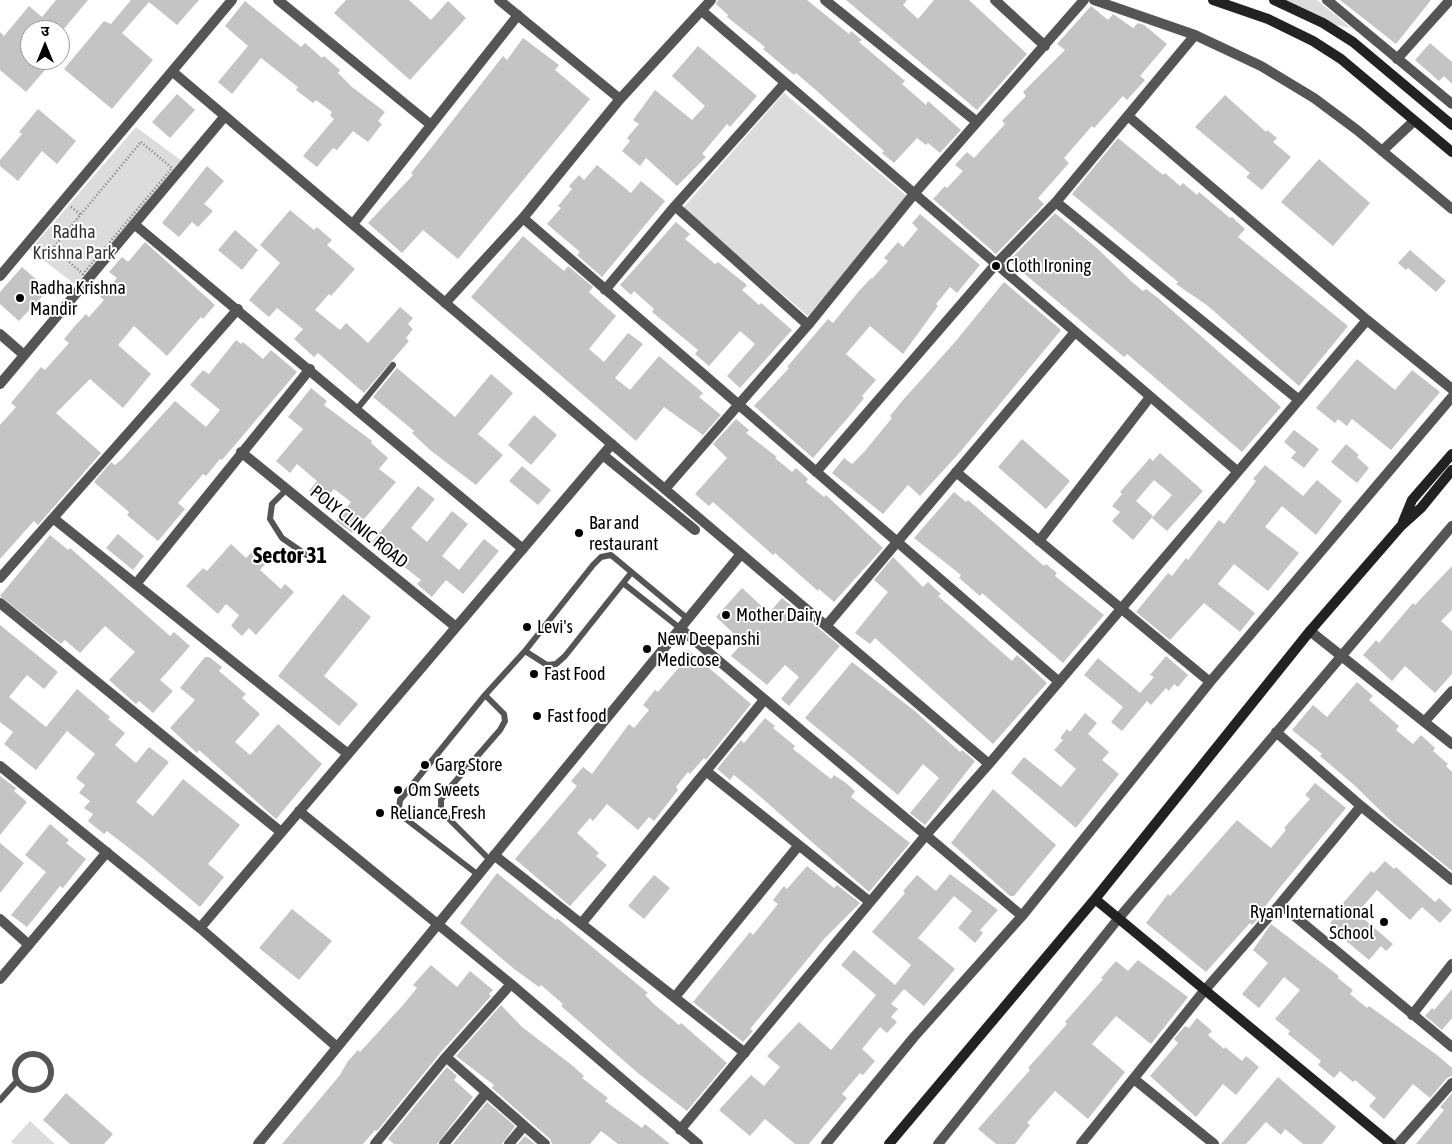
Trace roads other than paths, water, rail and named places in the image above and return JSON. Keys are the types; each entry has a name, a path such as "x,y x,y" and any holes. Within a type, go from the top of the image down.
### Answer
{"street":[{"path":"0,276 232,0"},
{"path":"278,0 431,125"},
{"path":"499,0 620,99"},
{"path":"445,303 523,218 620,99 711,0"},
{"path":"825,0 977,122"},
{"path":"995,0 1045,46"},
{"path":"665,489 808,325 914,194 1084,0"},
{"path":"1094,0 1195,35 1262,66 1314,98 1452,209"},
{"path":"1214,0 1268,20 1313,40 1341,59 1452,152"},
{"path":"1274,0 1323,22 1353,42 1452,125"},
{"path":"1327,0 1452,104"},
{"path":"1397,58 1450,0"},
{"path":"702,12 1236,471"},
{"path":"353,224 518,15"},
{"path":"816,472 996,264 1056,202 1195,35"},
{"path":"173,72 989,764"},
{"path":"605,290 675,206 785,83"},
{"path":"0,384 225,116"},
{"path":"1128,116 1367,320 1452,389"},
{"path":"1382,151 1414,121"},
{"path":"1056,202 1299,400"},
{"path":"675,206 808,325"},
{"path":"523,218 1058,681"},
{"path":"134,224 310,369 523,549"},
{"path":"0,578 238,309"},
{"path":"680,1130 926,835 989,764 1236,471 1367,320"},
{"path":"826,626 1075,332"},
{"path":"0,334 24,355"},
{"path":"136,584 310,369"},
{"path":"1039,541 1150,397"},
{"path":"826,1144 914,1037 1022,916 1210,682 1452,397"},
{"path":"200,928 612,444"},
{"name":"POLY CLINIC ROAD","path":"241,452 456,627"},
{"path":"1401,526 1412,500 1452,454"},
{"path":"603,455 695,530"},
{"path":"890,1144 1095,899 1310,632 1401,526 1421,508 1452,470"},
{"path":"956,472 1210,682"},
{"path":"53,518 348,754"},
{"path":"938,1144 1118,919 1452,526"},
{"path":"258,1144 741,554"},
{"path":"0,603 281,832"},
{"path":"681,629 1022,916"},
{"path":"1310,632 1452,744"},
{"path":"1425,722 1452,691"},
{"path":"581,924 764,700"},
{"path":"1276,732 1360,806 1452,880"},
{"path":"0,766 200,928 337,1047"},
{"path":"706,771 870,902"},
{"path":"1081,1144 1204,991 1280,904 1360,806"},
{"path":"299,811 511,984 698,1144"},
{"path":"675,997 799,845"},
{"path":"0,979 107,852"},
{"path":"492,857 581,924 745,1053"},
{"path":"1095,899 1391,1144"},
{"path":"1280,904 1452,1047"},
{"path":"0,918 30,945"},
{"path":"1412,1014 1452,964"},
{"path":"375,1144 446,1057 511,984"},
{"path":"446,1057 545,1144"},
{"path":"1134,1078 1202,1140 1214,1144"},
{"path":"1398,1144 1452,1083"},
{"path":"444,1144 486,1093"},
{"path":"508,1144 524,1126"}],"lane":[{"path":"357,409 393,365"},
{"path":"287,489 272,504 270,519 282,538 308,556"},
{"path":"478,874 402,816 400,800 485,695 525,651 601,557 611,555 688,619"},
{"path":"525,651 547,665 556,664 565,656 632,573"},
{"path":"623,583 681,629"},
{"path":"485,695 504,714 505,721 500,730 446,792 441,800 441,808 444,814 492,857"},
{"path":"38,1054 48,1063 50,1077 41,1087 27,1089 17,1081 14,1073 15,1066 24,1056 38,1054"},
{"path":"0,1100 17,1081"}],"place":[{"name":"Cloth Ironing","path":"996,266"},
{"name":"Radha Krishna Mandir","path":"20,298"},
{"name":"Bar and restaurant","path":"579,533"},
{"name":"Mother Dairy","path":"726,615"},
{"name":"Levi's","path":"527,627"},
{"name":"New Deepanshi Medicose","path":"647,649"},
{"name":"Fast Food","path":"534,674"},
{"name":"Fast food","path":"537,716"},
{"name":"Garg Store","path":"425,765"},
{"name":"Om Sweets","path":"398,790"},
{"name":"Reliance Fresh","path":"380,813"},
{"name":"Ryan International School","path":"1384,922"}],"district":[{"name":"Sector 31","path":"290,556"}],"park label":[{"name":"Radha Krishna Park","path":"74,242"}]}
